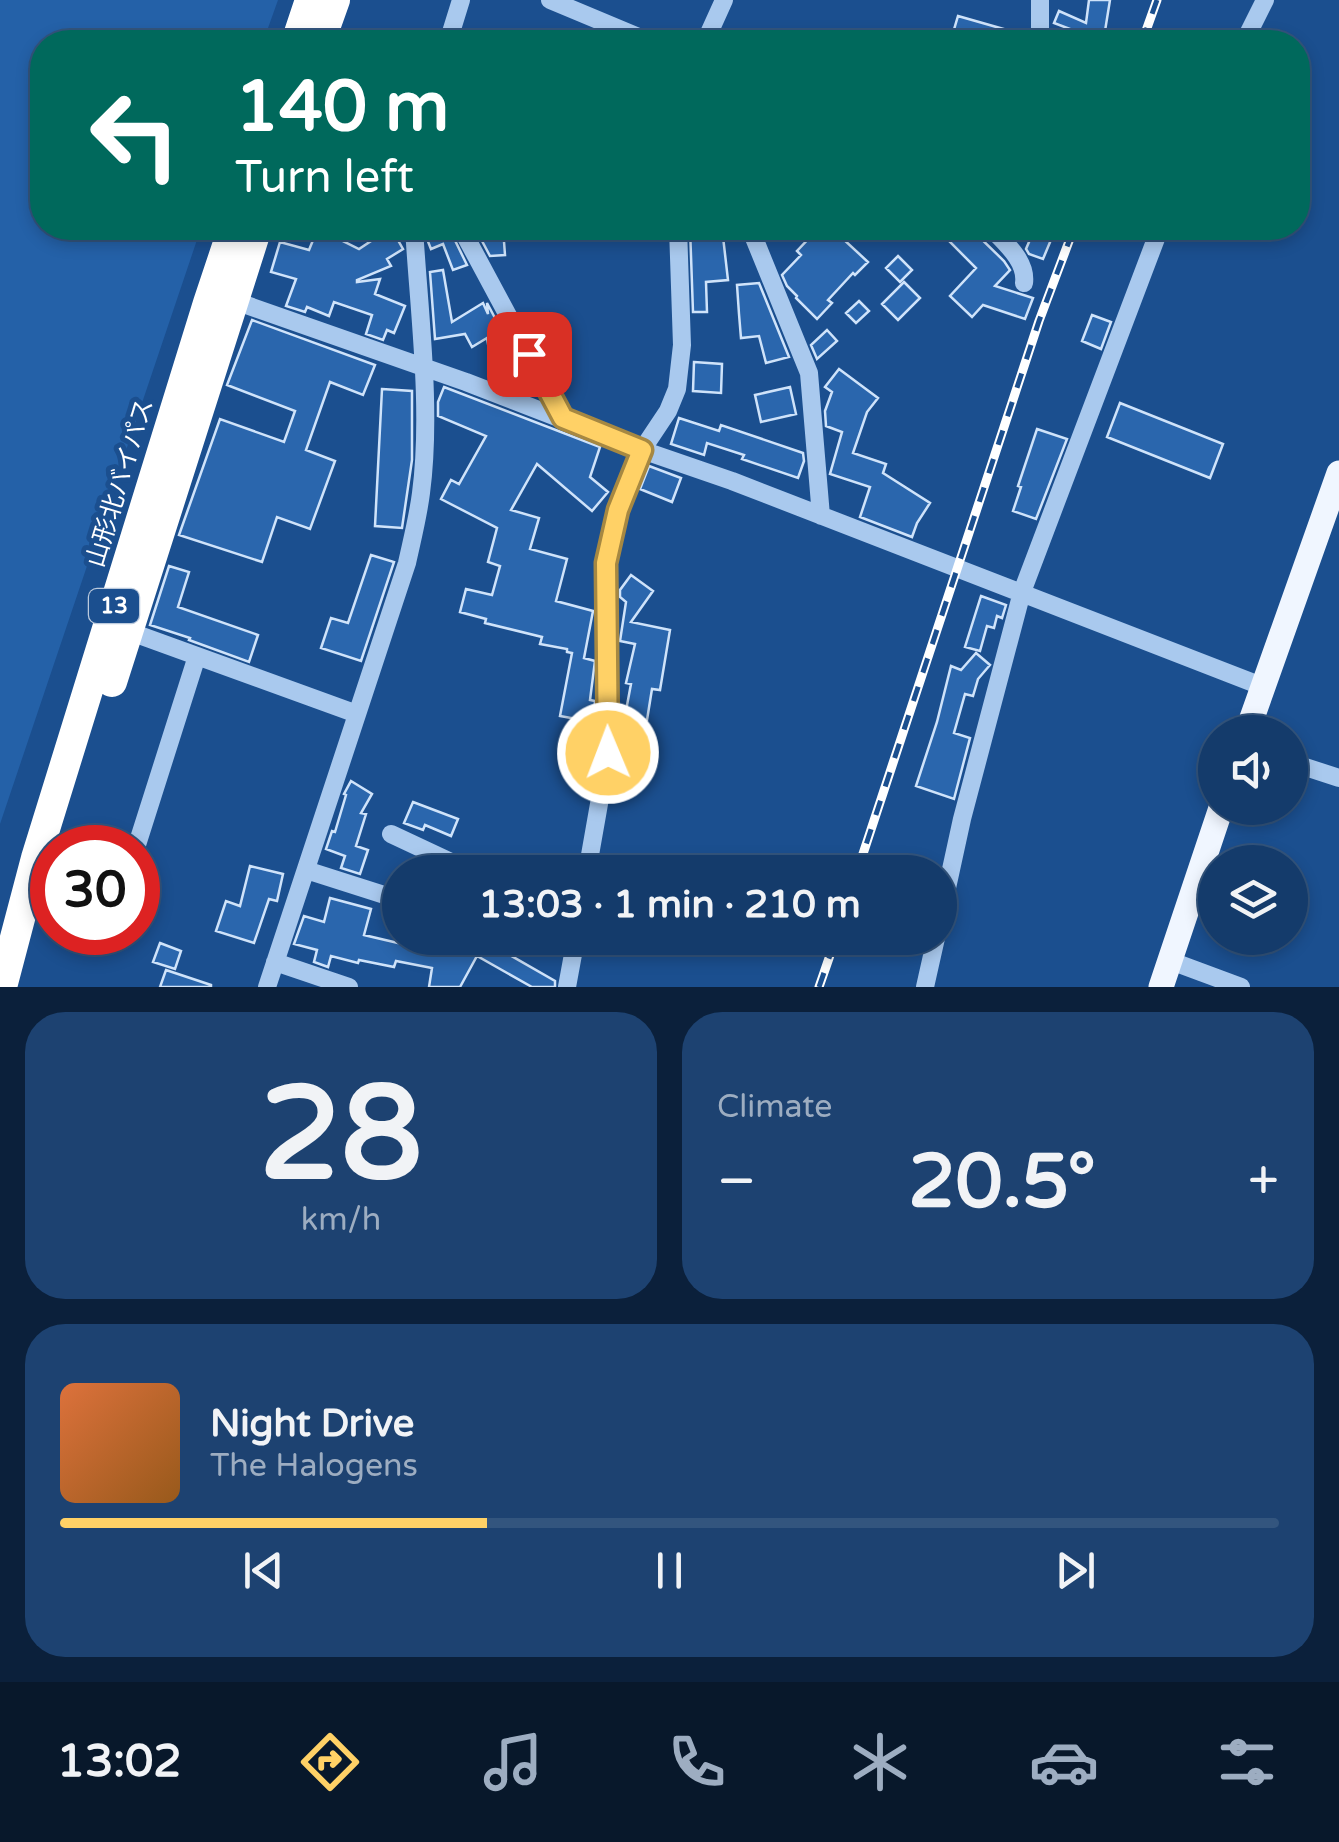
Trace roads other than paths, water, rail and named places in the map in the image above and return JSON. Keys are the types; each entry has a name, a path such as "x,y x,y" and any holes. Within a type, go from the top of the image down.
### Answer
{"highway":[{"path":"300,30 310,0"},
{"path":"324,30 335,0"},
{"name":"山形北バイパス","path":"2,987 36,858 229,240"},
{"name":"山形北バイパス","path":"67,825 253,240"},
{"path":"22,987 31,955"}],"main road":[{"path":"1253,715 1339,473"},
{"path":"1161,987 1215,825"}],"street":[{"path":"452,30 462,0"},
{"path":"550,0 622,30"},
{"path":"711,30 724,0"},
{"path":"1040,0 1040,30"},
{"path":"1250,30 1265,0"},
{"path":"267,987 407,562 421,495 422,367 415,240"},
{"path":"467,240 563,418"},
{"path":"590,855 608,753 606,563 618,510 642,450 668,411 676,389 682,345 678,240"},
{"path":"755,240 810,373 822,516"},
{"path":"1003,240 1026,273 1024,283"},
{"path":"954,855 1022,592 1155,240"},
{"path":"235,301 732,481 1264,687"},
{"path":"128,630 357,714"},
{"path":"143,825 197,656"},
{"path":"1308,768 1339,778"},
{"path":"391,834 425,855"},
{"path":"306,870 382,894"},
{"path":"567,987 573,955"},
{"path":"926,987 933,955"},
{"path":"1171,961 1240,987"},
{"path":"276,962 349,987"}],"railway":[{"path":"1146,30 1157,0"},
{"path":"863,855 1039,321 1069,240"},
{"path":"819,987 830,955"}]}
